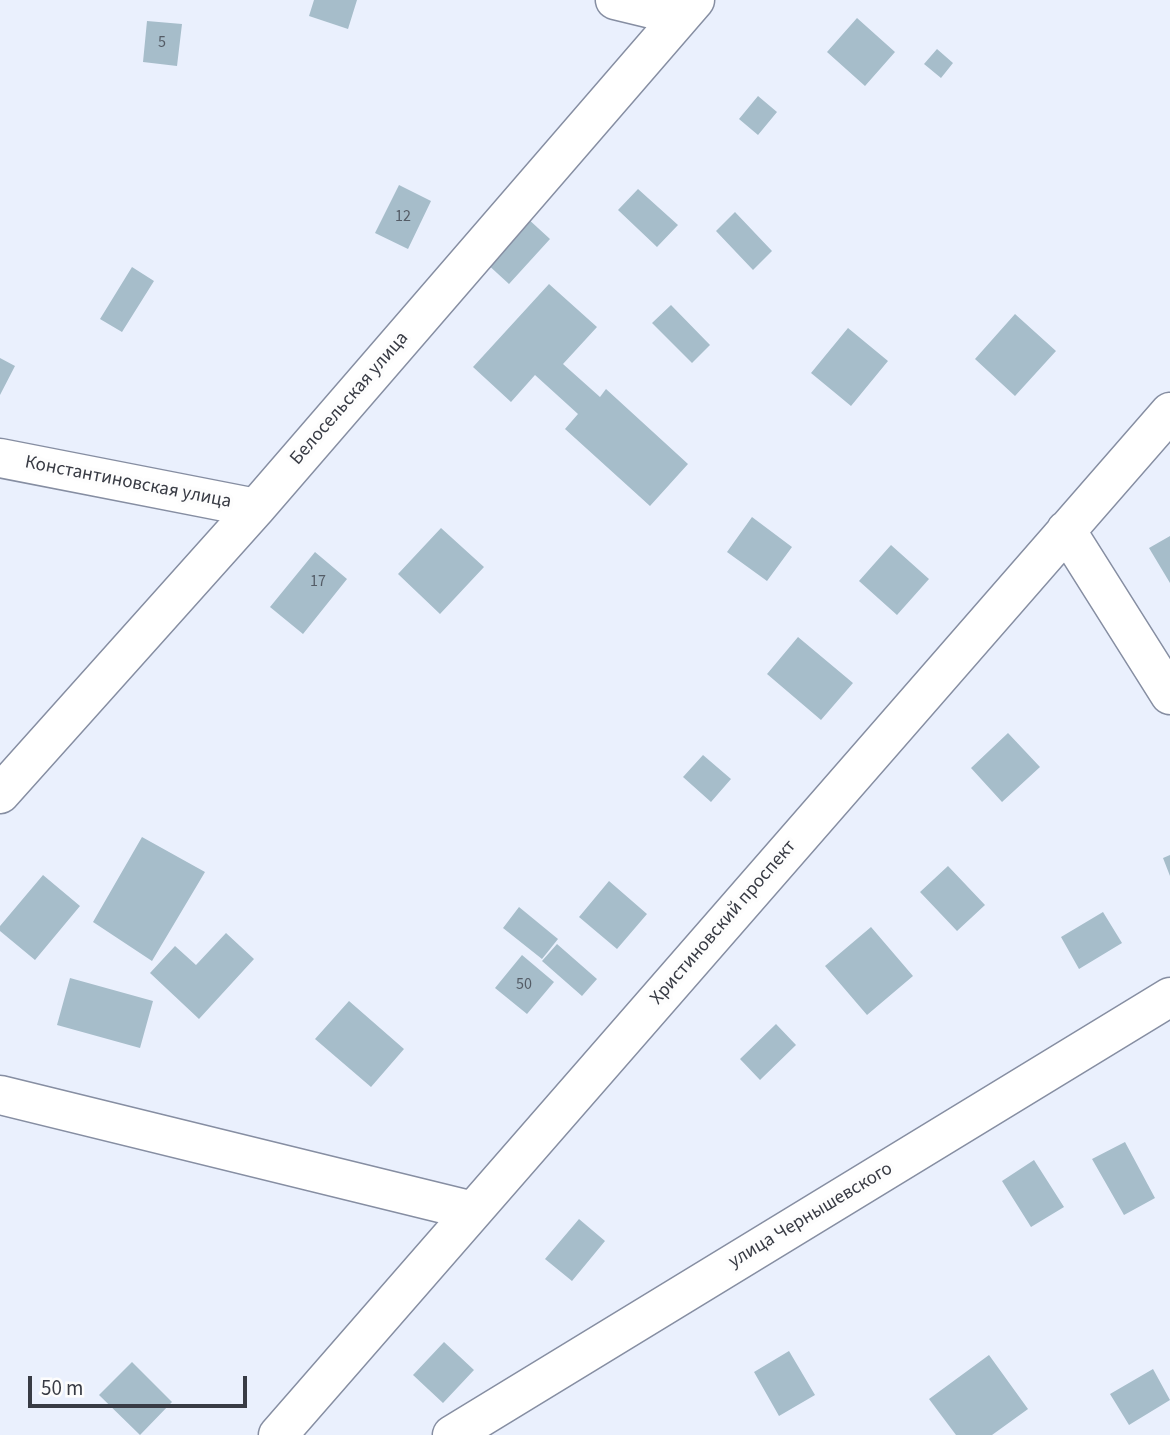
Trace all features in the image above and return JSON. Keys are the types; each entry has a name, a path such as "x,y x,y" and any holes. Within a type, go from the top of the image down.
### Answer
{"street":[{"path":"615,0 688,8"},
{"name":"Белосельская улица","path":"0,794 256,508 688,8"},
{"name":"Христиновский проспект","path":"278,1435 1170,412"},
{"name":"Константиновская улица","path":"0,458 256,508"},
{"path":"1066,530 1170,695"},
{"name":"улица Чернышевского","path":"452,1435 1170,997"},
{"path":"0,1095 473,1211"}],"building":[{"path":"314,0 357,0 348,29 309,16"},
{"path":"857,18 895,52 865,86 827,52"},
{"path":"147,21 182,24 177,66 143,62"},
{"path":"937,49 953,63 941,78 924,64"},
{"path":"758,96 777,112 758,135 739,119"},
{"path":"399,185 431,201 408,249 375,233"},
{"path":"638,189 678,225 657,247 618,210"},
{"path":"735,212 772,251 753,270 716,231"},
{"path":"526,217 550,239 509,284 485,262"},
{"path":"132,267 154,281 122,332 100,319"},
{"path":"549,284 597,327 563,364 600,397 606,389 688,464 650,506 565,429 578,414 535,375 511,402 473,367"},
{"path":"671,305 710,345 692,363 652,323"},
{"path":"1015,314 1056,351 1015,396 975,359"},
{"path":"848,328 888,361 851,406 811,373"},
{"path":"0,358 15,366 0,395"},
{"path":"752,517 792,547 767,581 727,552"},
{"path":"441,528 484,567 440,614 398,574"},
{"path":"1170,536 1170,583 1149,548"},
{"path":"891,545 929,579 897,615 859,581"},
{"path":"315,552 347,579 303,634 270,607"},
{"path":"798,637 853,683 821,720 767,674"},
{"path":"1008,733 1040,767 1002,802 971,768"},
{"path":"703,755 731,779 711,802 683,777"},
{"path":"142,837 205,872 152,961 93,922"},
{"path":"1170,855 1170,876 1163,858"},
{"path":"948,866 985,905 957,931 920,892"},
{"path":"43,875 80,906 35,960 0,931 0,926"},
{"path":"609,881 647,914 617,949 579,917"},
{"path":"519,907 558,939 542,959 503,928"},
{"path":"1103,912 1122,943 1079,969 1061,937"},
{"path":"871,927 913,976 867,1015 825,966"},
{"path":"226,933 254,959 199,1019 150,973 175,946 196,965"},
{"path":"557,944 597,979 582,996 542,961"},
{"path":"522,955 554,982 527,1014 495,988"},
{"path":"70,978 153,1001 140,1048 57,1025"},
{"path":"349,1001 404,1049 371,1087 315,1039"},
{"path":"776,1024 796,1045 760,1080 740,1059"},
{"path":"1125,1142 1155,1198 1124,1215 1092,1159"},
{"path":"1034,1160 1064,1207 1031,1227 1002,1181"},
{"path":"579,1219 605,1241 572,1281 545,1259"},
{"path":"444,1342 474,1370 443,1403 413,1375"},
{"path":"789,1351 815,1395 779,1416 754,1372"},
{"path":"989,1355 1028,1409 992,1435 956,1435 929,1399"},
{"path":"132,1362 172,1402 140,1435 99,1395"},
{"path":"1153,1369 1170,1400 1129,1425 1110,1394"}]}
